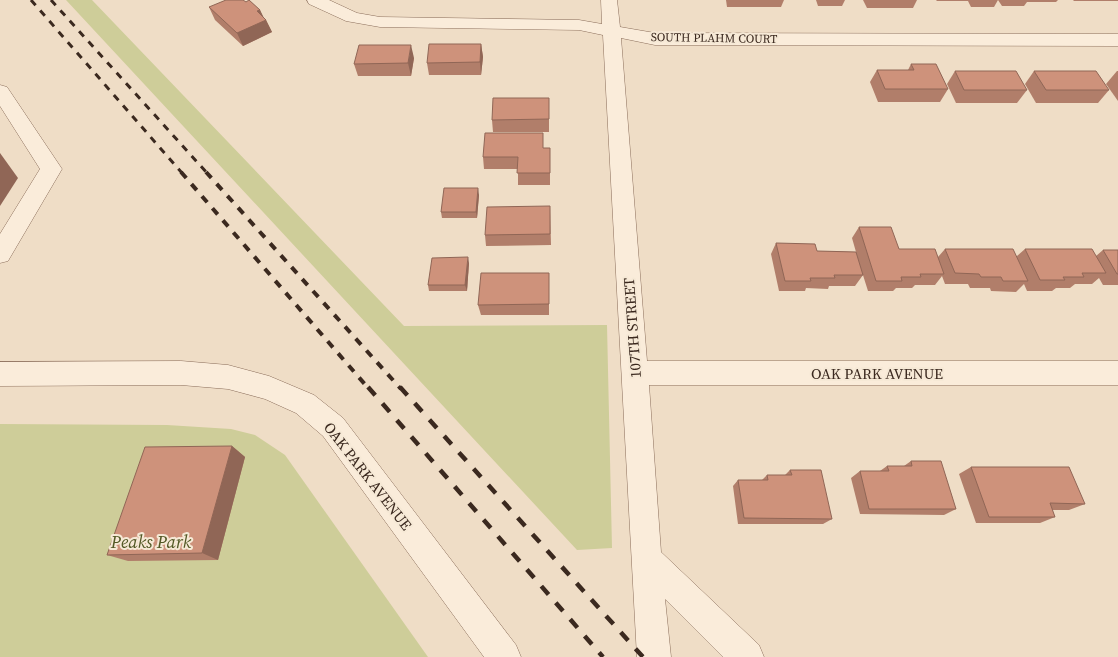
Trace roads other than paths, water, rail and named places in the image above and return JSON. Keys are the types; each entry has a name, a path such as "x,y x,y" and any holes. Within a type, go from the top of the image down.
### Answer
{"street":[{"name":"SOUTH PLAHM COURT","path":"315,0 352,17 380,22 579,25 655,39 1118,40"},
{"name":"107TH STREET","path":"609,0 654,657"},
{"path":"0,91 51,170 0,254"},
{"name":"OAK PARK AVENUE","path":"0,374 181,373 228,377 269,388 305,404 333,427 504,657"},
{"name":"OAK PARK AVENUE","path":"635,373 1118,373"},
{"path":"646,559 747,657"}],"railway":[{"path":"31,0 182,173"},
{"path":"51,0 207,173"},
{"path":"181,172 369,389"},
{"path":"206,172 401,389"},
{"path":"368,387 603,657"},
{"path":"400,387 643,657"}],"park label":[{"name":"Peaks Park","path":"151,541"}]}
